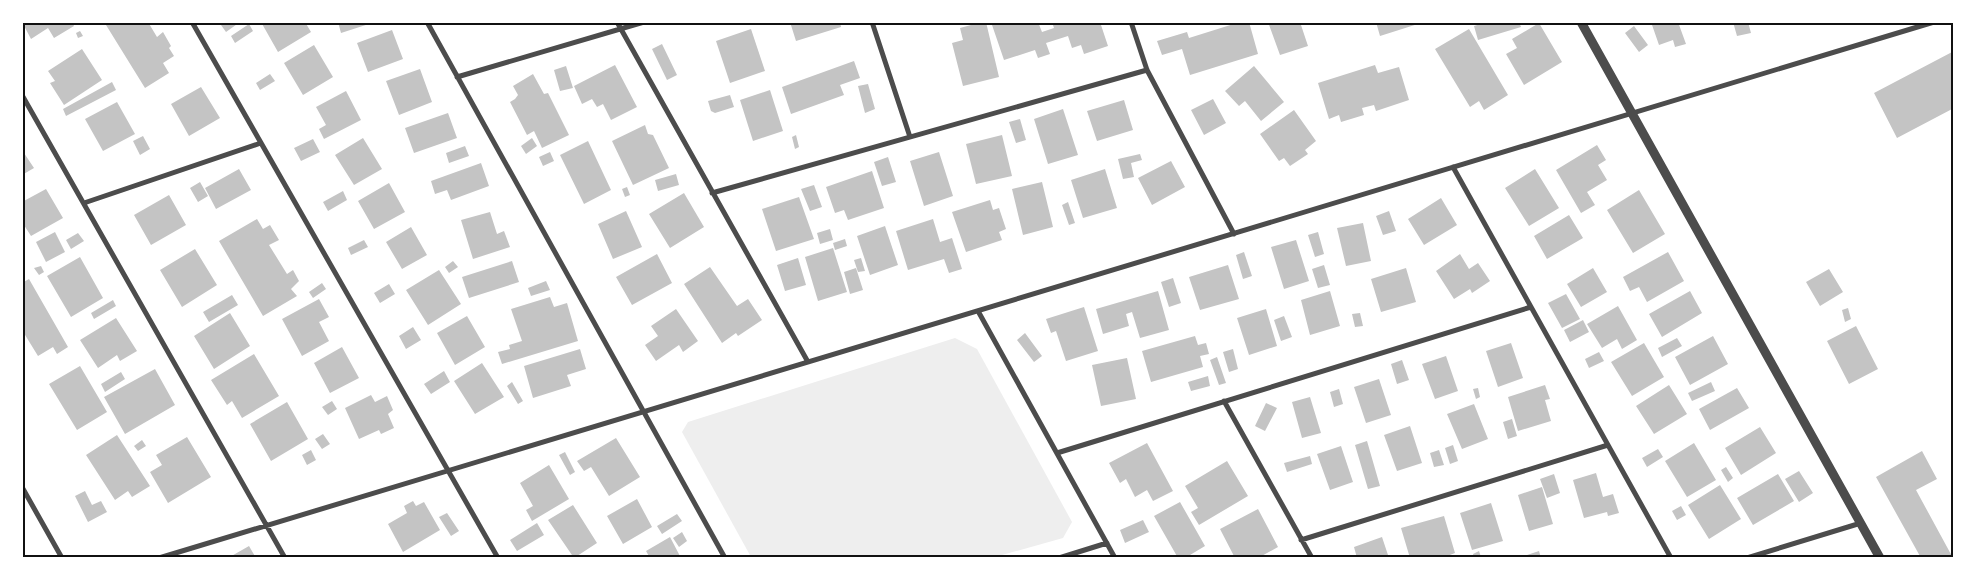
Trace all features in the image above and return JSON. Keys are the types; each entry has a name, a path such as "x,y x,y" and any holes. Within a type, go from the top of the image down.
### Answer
{"street":[{"path":"192,22 498,558"},
{"path":"427,22 725,558"},
{"path":"617,22 808,362"},
{"path":"457,77 644,22"},
{"path":"872,22 910,137"},
{"path":"1131,22 1147,70 1234,234"},
{"path":"1581,22 1880,558"},
{"path":"159,558 1934,22"},
{"path":"712,193 1147,70"},
{"path":"22,95 286,558"},
{"path":"84,203 261,143"},
{"path":"1453,167 1671,558"},
{"path":"1056,452 1531,307"},
{"path":"978,311 1115,558"},
{"path":"1224,401 1312,558"},
{"path":"1301,540 1608,445"},
{"path":"22,487 62,558"},
{"path":"1747,558 1861,523"},
{"path":"1059,558 1107,543"}],"shaded area":[{"path":"955,338 977,349 1072,522 1063,538 995,557 751,557 682,432 688,422"}],"building":[{"path":"22,22 72,22 74,26 54,38 48,28 31,39"},
{"path":"110,22 140,22 142,25 148,22 157,37 163,32 174,56 163,63 169,73 145,88 106,25"},
{"path":"226,22 240,22 226,32 221,25"},
{"path":"261,22 305,22 311,32 278,52"},
{"path":"338,22 372,22 372,23 341,33"},
{"path":"790,22 840,22 841,27 796,41"},
{"path":"986,22 999,77 963,86 952,43 963,40 960,28"},
{"path":"991,22 1038,22 1042,32 1054,28 1052,22 1100,22 1108,46 1084,54 1081,45 1072,48 1068,36 1046,43 1050,54 1038,58 1035,50 1004,60"},
{"path":"1240,22 1249,22 1258,54 1190,75 1182,49 1162,55 1157,41 1187,32 1189,38"},
{"path":"1268,22 1300,22 1308,46 1280,55"},
{"path":"1376,22 1421,22 1421,23 1380,36"},
{"path":"1487,22 1519,22 1521,27 1478,40 1474,26"},
{"path":"1651,22 1678,22 1686,44 1675,47 1673,40 1659,45"},
{"path":"1733,22 1748,22 1751,33 1737,36"},
{"path":"1539,23 1562,62 1524,85 1506,54 1517,48 1512,39"},
{"path":"249,24 253,31 235,43 231,36"},
{"path":"1634,26 1648,45 1639,52 1625,33"},
{"path":"751,29 765,71 730,83 716,41"},
{"path":"1469,29 1508,95 1484,110 1479,101 1470,107 1435,49"},
{"path":"392,30 403,59 368,72 357,43"},
{"path":"80,31 83,36 78,38 76,33"},
{"path":"662,44 677,75 667,80 652,49"},
{"path":"314,45 333,77 303,95 284,63"},
{"path":"82,49 102,80 64,105 50,83 55,81 48,71"},
{"path":"1954,51 1954,108 1897,138 1874,93"},
{"path":"854,61 860,78 840,85 844,95 791,114 782,87"},
{"path":"615,65 637,107 611,120 603,104 597,107 592,99 582,104 574,86"},
{"path":"1375,65 1378,73 1399,67 1409,100 1376,111 1374,105 1362,108 1364,115 1341,122 1339,115 1329,119 1318,83"},
{"path":"566,66 573,88 560,91 554,70"},
{"path":"1254,66 1284,102 1261,121 1245,101 1239,106 1225,91"},
{"path":"420,69 432,102 399,115 386,81"},
{"path":"270,74 275,81 260,90 256,83"},
{"path":"533,74 544,94 548,93 569,135 542,148 534,131 527,135 510,102 518,95 513,86"},
{"path":"112,82 116,90 66,116 63,109"},
{"path":"868,84 875,109 865,113 858,86"},
{"path":"201,87 220,118 189,136 171,104"},
{"path":"770,90 783,131 753,141 740,100"},
{"path":"346,91 361,120 324,139 319,129 326,125 316,107"},
{"path":"730,95 734,107 715,113 711,111 708,101"},
{"path":"1213,99 1226,123 1204,135 1191,110"},
{"path":"1124,100 1133,130 1097,141 1087,111"},
{"path":"117,102 135,134 103,151 85,119"},
{"path":"1063,109 1078,155 1048,164 1034,119"},
{"path":"1294,110 1316,141 1305,150 1308,154 1290,166 1284,158 1279,161 1260,134"},
{"path":"448,113 457,138 414,153 405,128"},
{"path":"1020,119 1026,140 1016,143 1009,122"},
{"path":"645,125 648,134 653,135 669,168 633,185 612,141"},
{"path":"796,135 799,147 795,149 792,137"},
{"path":"1002,135 1012,176 976,184 966,144"},
{"path":"143,136 150,149 140,155 133,141"},
{"path":"363,138 382,169 354,185 335,155"},
{"path":"532,138 537,146 526,154 521,146"},
{"path":"313,139 320,152 301,161 294,148"},
{"path":"588,141 611,190 584,204 560,155"},
{"path":"1597,145 1606,160 1598,165 1607,180 1587,192 1595,205 1581,213 1556,170"},
{"path":"465,146 469,156 449,163 446,153"},
{"path":"22,150 34,168 22,175"},
{"path":"550,152 554,161 543,166 539,157"},
{"path":"939,152 953,196 924,206 910,161"},
{"path":"1140,154 1142,160 1131,163 1134,177 1123,179 1118,159"},
{"path":"888,157 896,182 882,186 874,162"},
{"path":"1171,161 1185,187 1152,205 1138,178"},
{"path":"481,163 489,186 451,200 447,190 435,194 431,181"},
{"path":"239,169 251,190 216,209 205,188"},
{"path":"1105,169 1117,208 1083,218 1071,180"},
{"path":"1535,169 1559,208 1529,226 1505,188"},
{"path":"872,171 884,208 848,220 844,210 835,213 826,187"},
{"path":"676,174 679,185 658,191 655,180"},
{"path":"200,182 208,196 198,202 190,188"},
{"path":"1042,182 1053,227 1023,235 1012,189"},
{"path":"389,183 405,212 374,229 358,201"},
{"path":"814,185 822,207 810,211 801,189"},
{"path":"627,187 630,195 625,197 622,189"},
{"path":"46,189 63,218 31,236 22,222 22,202"},
{"path":"1639,190 1665,234 1633,253 1607,210"},
{"path":"343,191 347,200 328,211 323,202"},
{"path":"684,193 704,227 670,248 649,214"},
{"path":"169,195 186,225 151,245 134,215"},
{"path":"799,197 814,239 776,251 762,209"},
{"path":"1441,198 1457,225 1424,245 1408,219"},
{"path":"990,200 993,210 999,208 1006,229 999,232 1002,240 966,252 952,212"},
{"path":"1068,202 1075,223 1069,225 1062,205"},
{"path":"626,211 642,247 613,259 598,224"},
{"path":"1389,211 1396,231 1383,235 1376,216"},
{"path":"490,212 497,234 504,231 510,247 473,259 461,220"},
{"path":"1569,215 1583,238 1547,259 1534,236"},
{"path":"257,219 263,229 270,225 279,240 269,245 287,274 293,270 299,281 291,289 297,296 263,316 219,241"},
{"path":"933,219 940,242 952,238 962,269 949,273 944,259 908,270 896,231"},
{"path":"1363,223 1371,261 1346,266 1337,228"},
{"path":"885,226 898,265 870,275 857,236"},
{"path":"411,227 427,255 402,269 386,242"},
{"path":"830,229 833,240 820,244 817,233"},
{"path":"55,232 65,252 46,262 36,242"},
{"path":"1318,232 1324,254 1315,257 1308,235"},
{"path":"78,233 84,241 71,249 66,240"},
{"path":"845,239 847,246 835,250 833,243"},
{"path":"364,240 368,247 351,255 348,248"},
{"path":"1296,240 1309,281 1284,289 1271,247"},
{"path":"833,248 847,292 818,301 805,257"},
{"path":"195,249 217,285 182,307 160,270"},
{"path":"1244,252 1252,276 1243,279 1236,255"},
{"path":"1668,252 1684,281 1647,302 1639,287 1630,291 1623,277"},
{"path":"657,254 672,283 632,305 616,277"},
{"path":"1460,254 1469,269 1478,263 1490,281 1472,293 1470,289 1454,299 1436,271"},
{"path":"80,257 103,298 71,317 47,276"},
{"path":"798,258 806,285 785,291 777,265"},
{"path":"861,258 865,271 858,272 854,260"},
{"path":"453,261 458,267 449,273 445,267"},
{"path":"512,261 519,282 469,298 462,277"},
{"path":"1228,265 1239,299 1200,310 1189,277"},
{"path":"1324,265 1330,285 1318,288 1312,269"},
{"path":"41,266 44,272 39,275 34,268"},
{"path":"710,267 737,306 748,299 762,320 738,336 736,333 722,343 684,284"},
{"path":"856,268 863,290 850,294 844,272"},
{"path":"1406,268 1416,302 1381,312 1371,279"},
{"path":"1593,268 1607,292 1581,307 1567,284"},
{"path":"1829,269 1843,292 1820,306 1806,282"},
{"path":"439,270 461,304 428,325 406,290"},
{"path":"1173,278 1181,303 1169,307 1161,282"},
{"path":"29,279 68,347 57,354 53,347 38,356 22,330 22,283"},
{"path":"546,281 550,290 531,296 528,288"},
{"path":"322,283 326,289 313,298 309,292"},
{"path":"389,284 395,294 380,303 374,293"},
{"path":"1158,291 1169,330 1140,338 1132,312 1126,314 1129,326 1103,334 1096,309"},
{"path":"1330,291 1340,326 1310,335 1301,300"},
{"path":"1690,291 1702,313 1662,337 1649,314"},
{"path":"1566,294 1580,319 1562,328 1548,303"},
{"path":"232,295 238,305 209,322 203,312"},
{"path":"550,297 554,307 567,303 578,341 502,364 498,352 510,349 509,345 522,341 511,309"},
{"path":"319,299 329,317 319,322 329,341 302,356 282,319"},
{"path":"113,300 116,306 94,319 91,313"},
{"path":"1618,306 1637,340 1622,349 1617,339 1602,348 1587,324"},
{"path":"1084,307 1098,351 1066,361 1056,331 1051,333 1046,319"},
{"path":"1848,308 1851,319 1845,322 1842,310"},
{"path":"676,309 698,341 683,352 679,345 656,361 645,345 658,336 651,326"},
{"path":"1266,309 1277,346 1249,355 1237,318"},
{"path":"230,313 250,346 214,369 194,336"},
{"path":"1360,313 1363,326 1355,327 1352,314"},
{"path":"467,316 485,347 455,365 437,333"},
{"path":"1284,316 1292,337 1281,341 1274,320"},
{"path":"116,318 137,351 120,361 117,355 98,368 80,340"},
{"path":"1583,320 1589,332 1570,342 1564,330"},
{"path":"1856,326 1878,369 1849,384 1827,341"},
{"path":"413,327 421,340 406,349 399,336"},
{"path":"1025,333 1042,356 1034,362 1017,340"},
{"path":"1195,336 1198,345 1206,343 1209,354 1200,356 1203,367 1151,382 1142,351"},
{"path":"1713,336 1728,364 1690,385 1675,357"},
{"path":"1677,338 1682,346 1662,357 1658,348"},
{"path":"1511,343 1523,378 1498,387 1486,351"},
{"path":"1644,343 1664,377 1632,396 1611,362"},
{"path":"342,347 359,378 330,393 314,363"},
{"path":"580,349 586,369 567,375 571,386 533,398 524,366"},
{"path":"1233,349 1238,369 1229,372 1223,352"},
{"path":"1599,352 1604,361 1589,368 1585,359"},
{"path":"254,354 279,396 242,418 232,401 227,405 211,380"},
{"path":"1446,356 1458,391 1435,399 1422,364"},
{"path":"1217,357 1226,383 1219,385 1210,360"},
{"path":"1127,358 1136,399 1101,406 1092,365"},
{"path":"1402,360 1409,380 1397,384 1391,364"},
{"path":"482,363 504,397 475,414 454,381"},
{"path":"80,366 107,412 77,430 49,384"},
{"path":"155,369 175,405 125,434 104,397"},
{"path":"444,371 450,382 431,394 424,384"},
{"path":"121,372 125,379 105,392 101,384"},
{"path":"1208,376 1210,386 1191,391 1188,382"},
{"path":"1379,379 1391,415 1366,423 1354,387"},
{"path":"512,382 523,401 518,404 507,386"},
{"path":"1711,382 1715,391 1692,401 1688,393"},
{"path":"1545,385 1550,399 1545,400 1551,421 1518,431 1508,397"},
{"path":"1669,385 1687,414 1654,434 1636,406"},
{"path":"1478,388 1480,397 1476,399 1473,389"},
{"path":"1737,388 1749,408 1710,430 1699,409"},
{"path":"1339,389 1343,404 1334,407 1330,392"},
{"path":"371,395 375,402 387,396 393,410 388,414 394,428 381,434 379,430 359,439 345,408"},
{"path":"1310,397 1321,433 1302,438 1292,402"},
{"path":"332,401 337,409 328,415 322,407"},
{"path":"287,402 308,439 271,461 250,424"},
{"path":"1266,403 1277,408 1265,431 1255,426"},
{"path":"1474,404 1488,439 1462,449 1447,414"},
{"path":"1512,419 1517,436 1508,439 1503,422"},
{"path":"1410,426 1422,463 1397,471 1384,435"},
{"path":"1760,427 1776,453 1741,475 1725,448"},
{"path":"323,434 330,444 322,449 315,439"},
{"path":"117,435 150,486 132,497 128,491 115,500 86,455"},
{"path":"187,437 211,477 168,503 150,472 162,465 156,455"},
{"path":"616,438 640,477 609,496 591,467 584,471 577,461"},
{"path":"142,440 146,446 138,451 134,446"},
{"path":"1367,441 1380,486 1368,489 1355,445"},
{"path":"1147,443 1173,491 1153,501 1147,490 1135,497 1126,479 1120,483 1109,463"},
{"path":"1694,443 1716,480 1687,497 1665,461"},
{"path":"1453,445 1458,461 1450,464 1445,448"},
{"path":"1341,446 1353,482 1330,490 1317,454"},
{"path":"1658,449 1663,457 1647,467 1642,458"},
{"path":"311,450 316,460 307,465 302,455"},
{"path":"1439,450 1444,465 1434,467 1430,453"},
{"path":"1922,451 1937,479 1916,490 1953,558 1921,558 1876,477"},
{"path":"565,452 575,472 570,475 559,455"},
{"path":"1310,456 1312,464 1287,472 1284,463"},
{"path":"1227,461 1248,496 1199,525 1191,512 1198,508 1185,486"},
{"path":"549,465 569,499 532,521 526,510 533,506 520,483"},
{"path":"1726,467 1733,478 1728,482 1721,470"},
{"path":"1799,471 1813,493 1799,502 1785,479"},
{"path":"1596,473 1603,497 1613,494 1619,513 1608,516 1607,512 1584,518 1573,480"},
{"path":"1554,474 1560,493 1547,498 1540,479"},
{"path":"1778,474 1794,501 1753,525 1737,498"},
{"path":"1720,485 1741,519 1709,539 1688,505"},
{"path":"1542,487 1553,524 1529,531 1518,495"},
{"path":"85,491 92,505 101,501 107,512 88,522 75,496"},
{"path":"637,499 652,527 623,544 607,516"},
{"path":"413,501 416,506 424,502 440,530 403,552 388,524 407,513 404,506"},
{"path":"1180,502 1205,546 1185,558 1178,558 1154,516"},
{"path":"1491,503 1503,541 1472,550 1460,513"},
{"path":"573,505 597,543 574,558 548,520"},
{"path":"1681,506 1686,515 1677,520 1672,511"},
{"path":"1258,509 1278,547 1258,558 1235,558 1220,529"},
{"path":"447,513 459,531 451,536 439,517"},
{"path":"677,514 682,521 662,534 657,526"},
{"path":"1444,516 1455,553 1442,558 1410,558 1401,528"},
{"path":"1143,520 1149,532 1125,543 1120,530"},
{"path":"537,523 544,535 517,551 510,540"},
{"path":"682,532 687,541 679,547 673,538"},
{"path":"670,537 681,558 650,558 646,551"},
{"path":"1382,537 1389,558 1357,558 1354,547"},
{"path":"249,546 256,558 228,558"},
{"path":"1479,551 1481,557 1474,558 1473,554"},
{"path":"1539,551 1541,558 1521,558 1521,557"}]}
